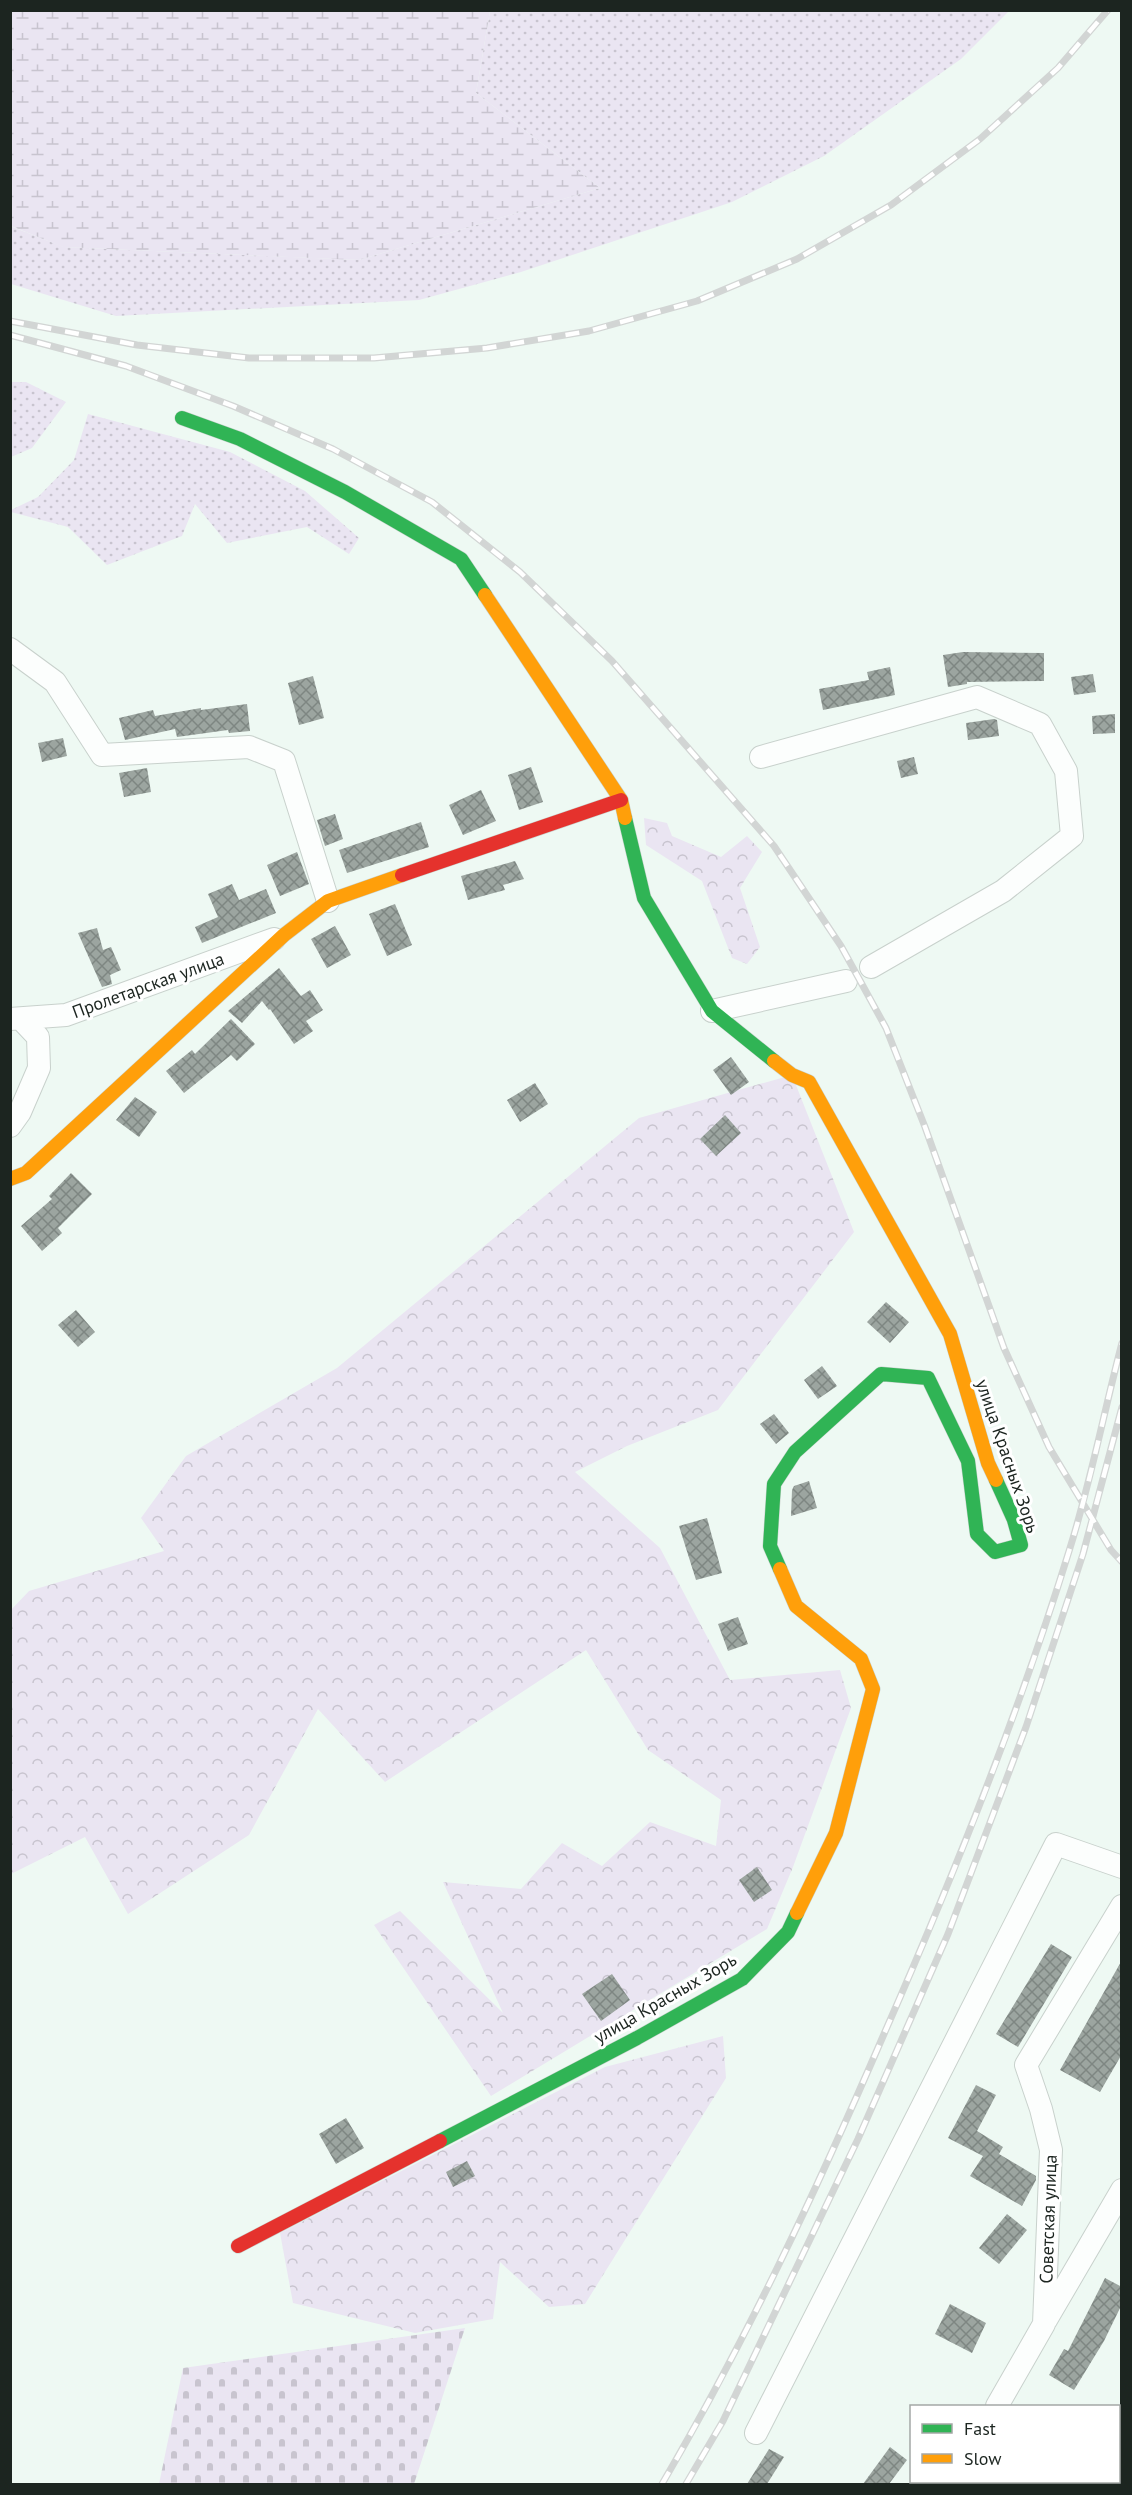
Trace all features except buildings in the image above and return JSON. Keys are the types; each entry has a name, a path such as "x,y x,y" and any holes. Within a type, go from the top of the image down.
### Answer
{"street":[{"path":"182,418 240,439 345,492 461,560 621,800 644,898 712,1011 846,981"},
{"path":"10,649 55,682 102,755 249,747 284,761 328,901"},
{"path":"761,757 977,697 1041,724 1066,771 1072,836 1002,891 871,967"},
{"name":"Пролетарская улица","path":"10,1179 26,1173 284,935 328,901 621,800"},
{"name":"Пролетарская улица","path":"16,1019 66,1015 284,935"},
{"name":"улица Красных Зорь","path":"238,2246 637,2038 742,1979 788,1932 836,1833 873,1689 861,1659 796,1606 770,1546 774,1484 795,1452 881,1374 928,1378 968,1461 977,1534 995,1552 1021,1545 1014,1520 988,1463 950,1334 809,1082 792,1075 712,1011"},
{"name":"Пролетарская улица","path":"10,1126 20,1112 39,1068 38,1036 16,1019"},
{"path":"756,2433 1056,1844 1122,1867"},
{"name":"Советская улица","path":"998,2405 1044,2324 1051,2150 1041,2109 1026,2064 1122,1906"},
{"path":"1044,2324 1122,2190"}],"green space":[{"path":"10,11 490,11 476,93 600,188 359,260 63,247 11,226"},
{"path":"490,11 1009,11 961,59 824,156 732,202 521,272 419,300 116,316 11,284 10,226 64,247 359,260 600,188 476,93"},
{"path":"11,382 26,382 66,402 32,448 11,457"},
{"path":"88,414 230,452 305,491 359,538 349,554 307,527 227,543 195,504 182,536 107,565 68,527 11,512 38,497 74,460"},
{"path":"644,818 667,823 672,836 721,857 747,836 762,852 740,888 760,947 747,964 732,958 702,881 646,845"},
{"path":"792,1075 854,1232 718,1410 627,1446 575,1472 660,1548 730,1680 840,1670 851,1708 793,1867 767,1929 491,2096 374,1925 400,1911 503,2013 443,1882 521,1889 562,1843 602,1866 650,1822 716,1846 721,1800 648,1750 586,1650 385,1782 318,1709 249,1835 128,1914 85,1837 11,1874 11,1610 29,1591 164,1551 141,1518 186,1456 337,1368 639,1118"},
{"path":"723,2036 726,2078 585,2304 549,2307 500,2262 493,2319 415,2333 293,2303 280,2233 605,2067"},
{"path":"465,2328 414,2484 159,2484 183,2368"}],"railway":[{"path":"10,321 137,345 249,358 374,358 487,348 589,331 697,301 797,259 891,205 980,139 1058,68 1108,10"},
{"path":"10,335 126,366 233,406 333,449 432,502 520,572 612,661 774,846 841,946 886,1028 925,1127 1004,1348 1049,1447 1111,1550 1122,1562"},
{"path":"662,2484 723,2375 807,2206 884,2034 960,1854 1029,1672 1070,1548 1122,1343"},
{"path":"686,2484 723,2421 858,2139 948,1934 1026,1727 1083,1554 1122,1407"}],"traffic: fast":[{"path":"182,418 240,439 345,492 461,559 485,595"},
{"path":"625,818 644,898 712,1011 774,1061"},
{"path":"780,1569 770,1546 774,1484 795,1452 881,1374 928,1378 968,1461 977,1534 995,1552 1021,1545 1014,1520 996,1480"},
{"path":"440,2141 637,2038 742,1979 788,1932 797,1913"}],"traffic: slow":[{"path":"485,595 621,800 625,818"},
{"path":"10,1179 26,1173 284,935 328,901 402,875"},
{"path":"774,1061 792,1075 809,1082 950,1334 988,1463 996,1480"},
{"path":"780,1569 796,1606 861,1659 873,1689 836,1833 797,1913"}],"traffic: jam":[{"path":"402,875 621,800"},
{"path":"238,2246 440,2141"}]}
